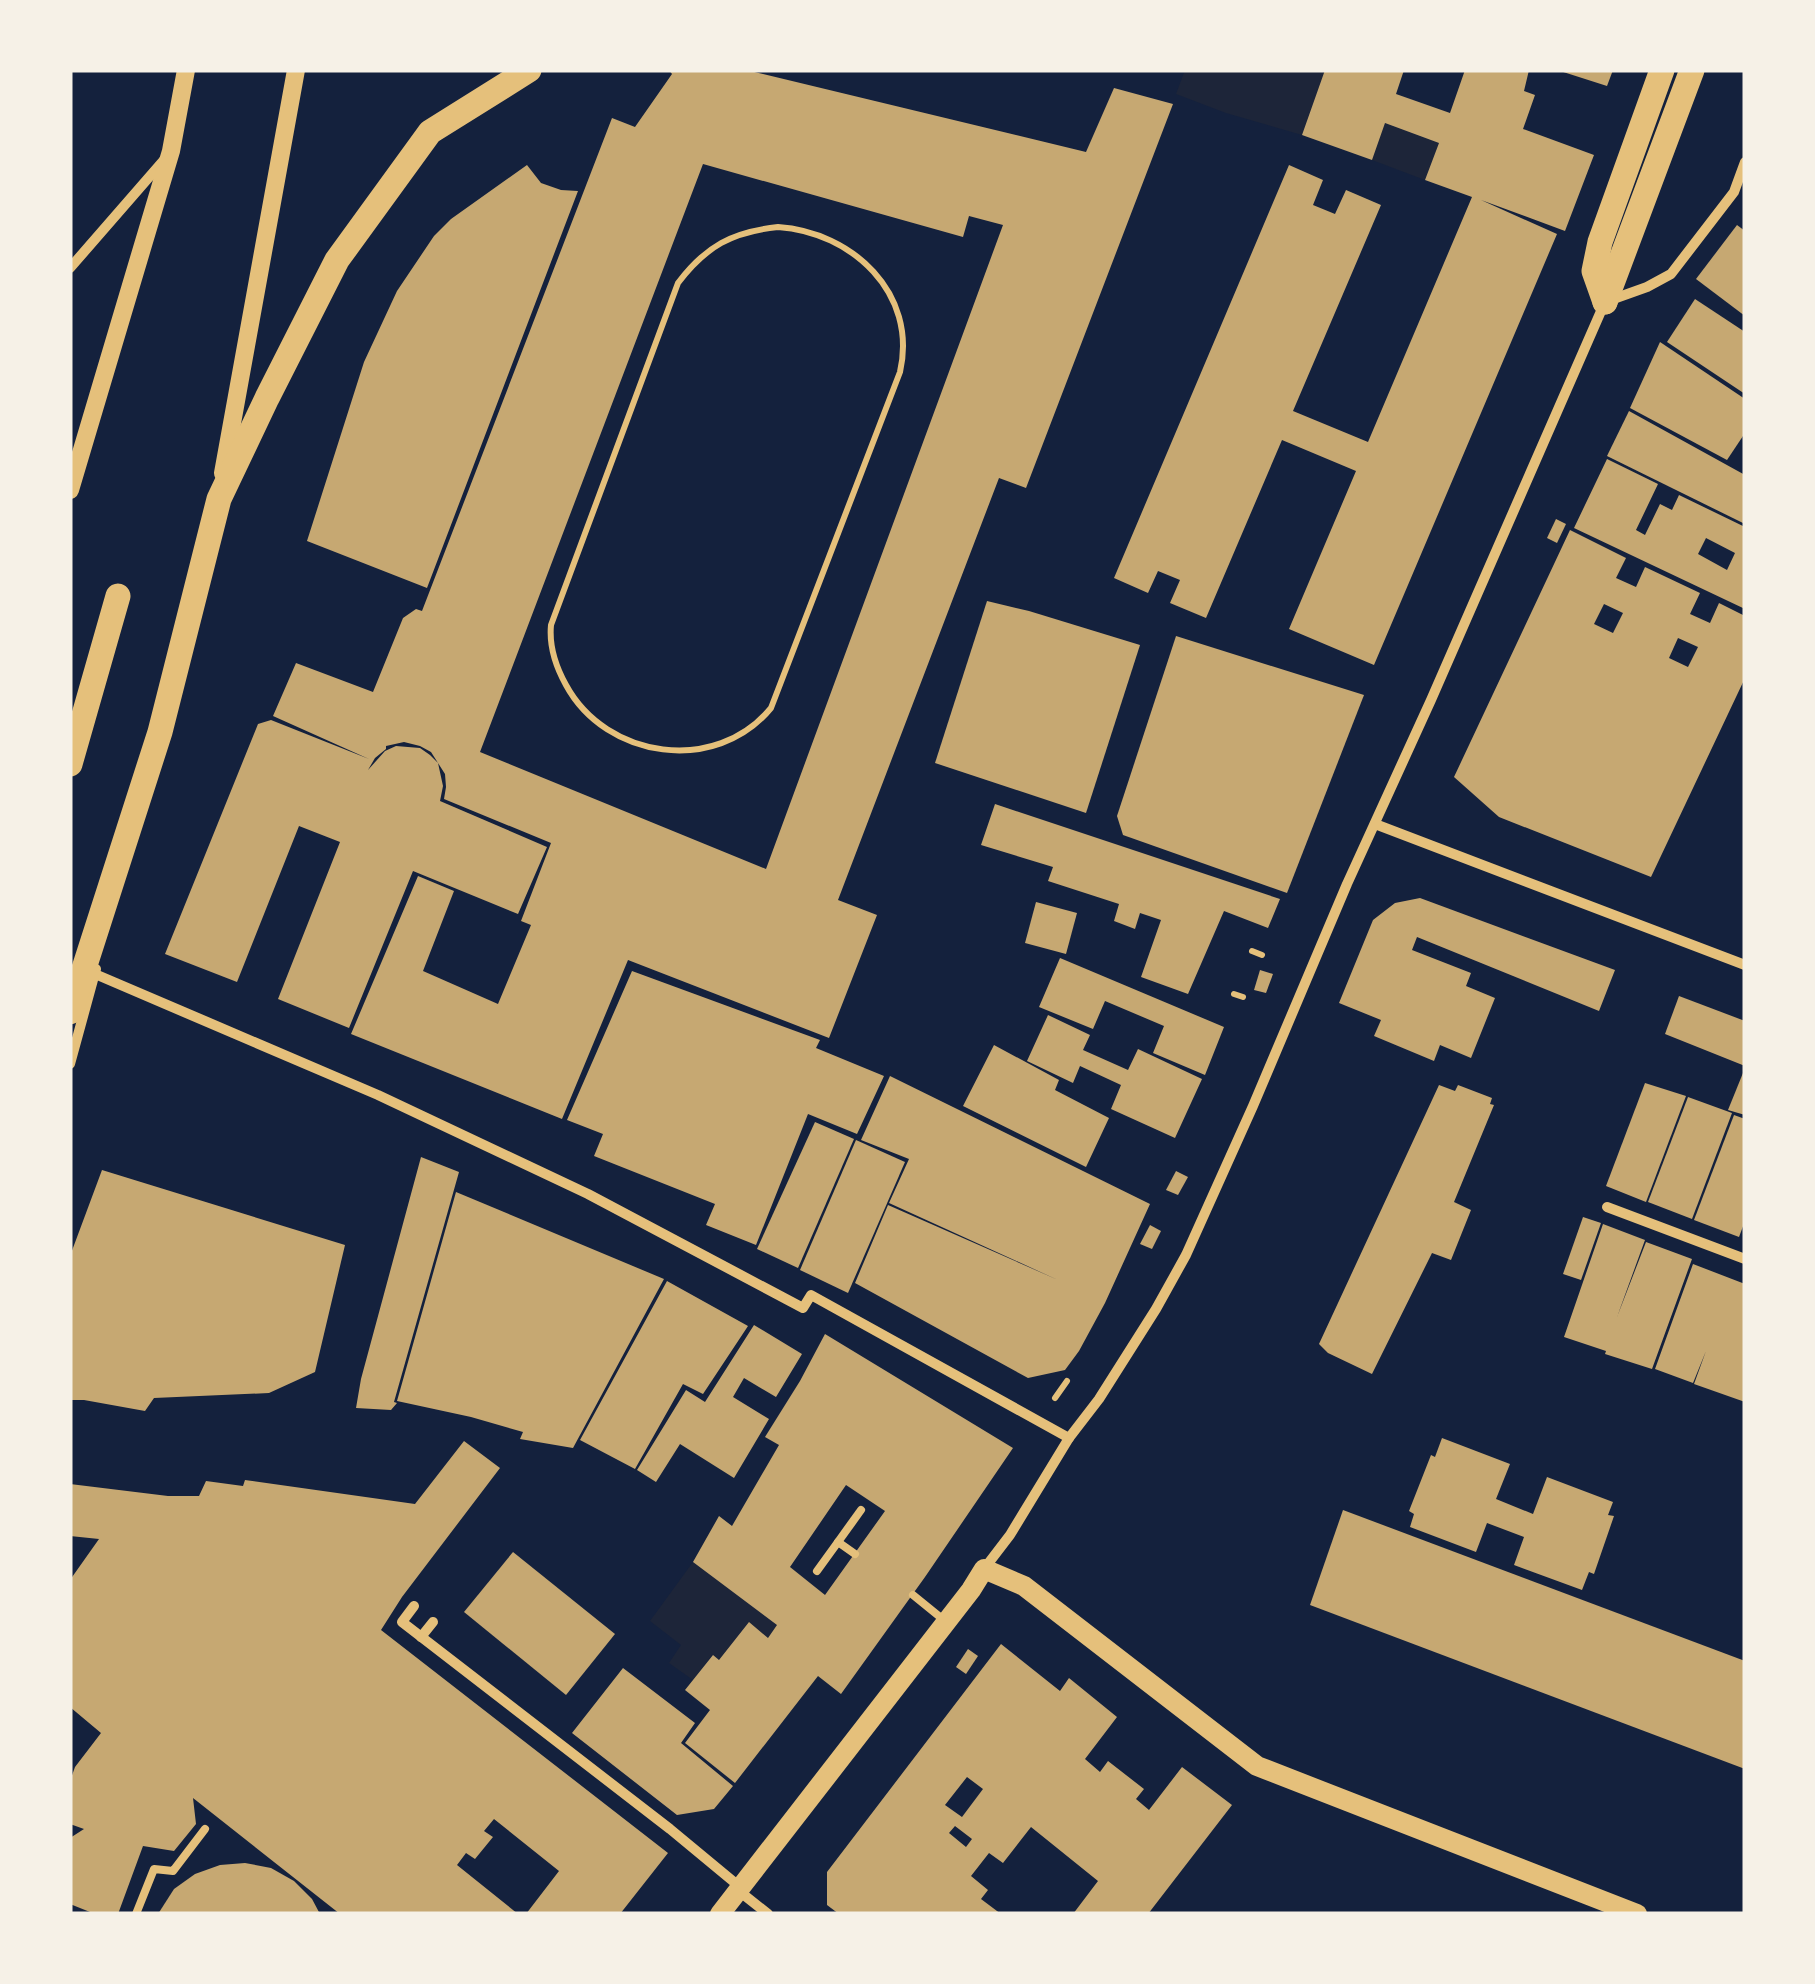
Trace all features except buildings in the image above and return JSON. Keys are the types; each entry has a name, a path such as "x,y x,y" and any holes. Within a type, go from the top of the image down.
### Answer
{"main road":[{"path":"70,1012 160,732 219,498 337,260 391,184 430,132 529,70"},
{"path":"1605,302 1594,271 1600,242 1662,70"},
{"path":"1605,302 1692,70"},
{"path":"70,764 118,596"},
{"path":"720,1914 984,1569 1024,1586 1257,1766 1637,1914"}],"street":[{"path":"70,490 171,152 186,70"},
{"path":"219,498 296,70"},
{"path":"70,268 171,152"},
{"path":"984,1569 1156,1310 1186,1255 1605,302 1671,274 1734,192 1745,162"},
{"path":"70,1064 160,732"},
{"path":"1375,824 1745,965"},
{"path":"95,974 396,1103 588,1194 803,1308 811,1295 1070,1438"},
{"path":"1606,1207 1745,1258"},
{"path":"414,1606 402,1622 670,1830 768,1914"},
{"path":"421,1637 433,1622"}],"lane":[{"path":"817,1571 862,1510"},
{"path":"838,1542 854,1554"},
{"path":"912,1595 945,1621"},
{"path":"136,1914 154,1869 172,1872 206,1829"}],"path":[{"path":"795,228 843,245 870,267 896,310 903,344 896,384 771,708 763,719 715,746 678,751 624,740 593,720 561,675 554,657 551,625 673,290 688,269 700,256 729,238 761,229 795,228"},
{"path":"1252,951 1262,955"}],"shaded area":[{"path":"1185,70 1325,70 1302,135 1176,94"},
{"path":"1385,123 1439,143 1425,180 1372,160"},
{"path":"693,1562 777,1625 768,1638 748,1623 719,1660 712,1655 693,1680 669,1663 681,1645 650,1621"}]}
